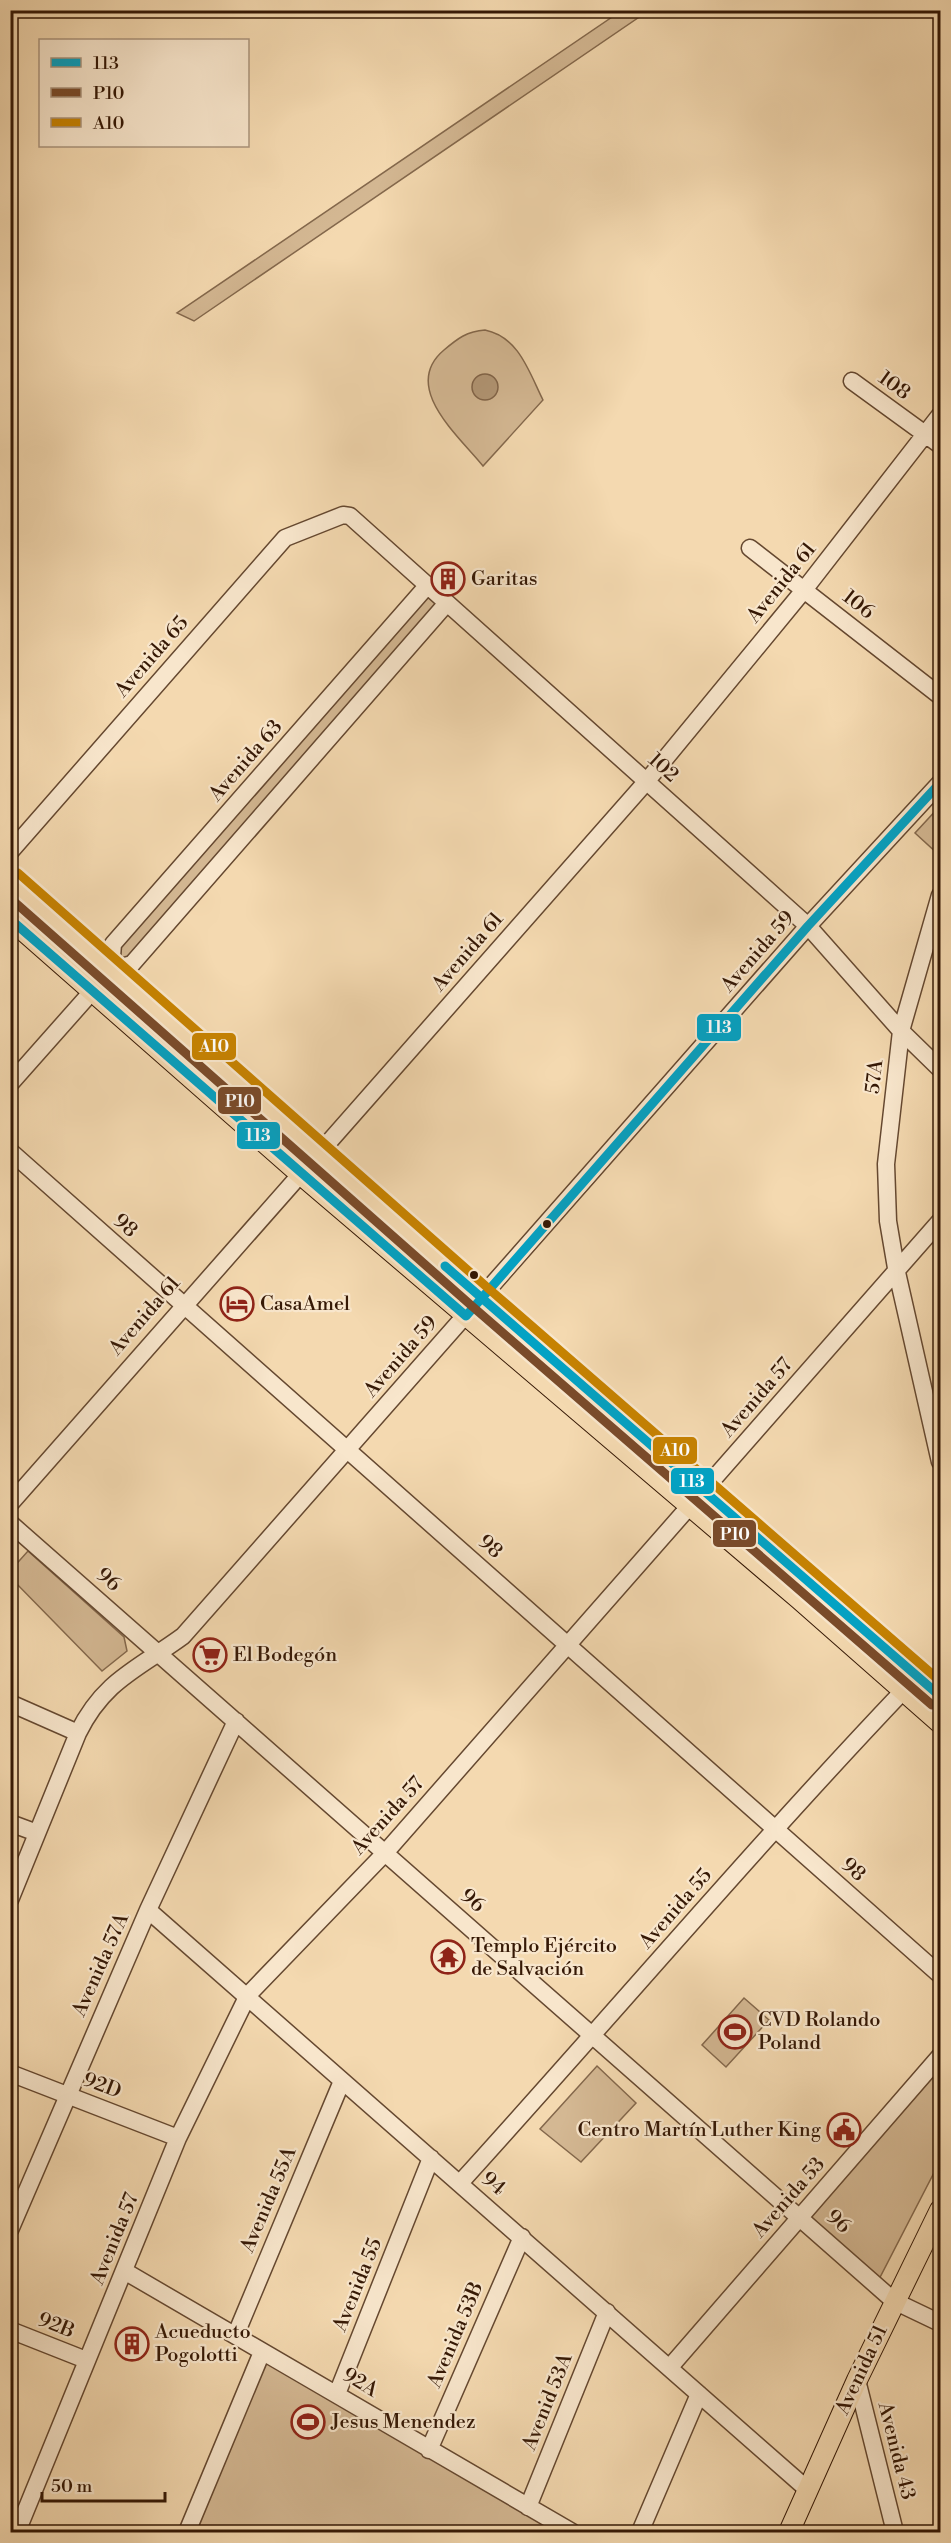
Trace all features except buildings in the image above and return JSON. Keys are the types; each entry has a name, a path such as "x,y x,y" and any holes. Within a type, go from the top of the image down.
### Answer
{"main road":[{"path":"10,882 481,1298 940,1696"},
{"path":"10,919 299,1173 689,1508 799,1599 940,1723"},
{"name":"Avenida 51","path":"789,2532 856,2380 940,2210"}],"street":[{"name":"108","path":"852,381 940,445"},
{"name":"Avenida 61","path":"10,1504 299,1173 646,782 804,590 940,416"},
{"name":"102","path":"343,515 350,516 808,926 902,1031 940,1069"},
{"name":"Avenida 65","path":"10,852 285,538 343,515"},
{"name":"106","path":"750,548 940,696"},
{"name":"Avenida 63","path":"10,1084 111,970 113,944 427,586"},
{"name":"Avenida 63","path":"111,970 132,964 447,603"},
{"name":"Avenida 59","path":"10,1900 78,1733 88,1713 105,1691 131,1669 160,1653 183,1636 808,926 940,783"},
{"name":"57A","path":"940,895 902,1031 886,1164 888,1221 896,1268 940,1462"},
{"name":"98","path":"10,1151 940,1975"},
{"name":"Avenida 57","path":"17,2532 86,2360 126,2272 178,2138 248,1995 385,1853 704,1491 896,1268 940,1221"},
{"name":"96","path":"10,1523 894,2301 940,2323"},
{"name":"Avenida 55","path":"460,2183 594,2036 774,1828 903,1691"},
{"path":"10,1703 78,1733"},
{"name":"Avenida 57A","path":"10,2229 66,2095 148,1910 236,1721"},
{"path":"10,1823 37,1833"},
{"name":"94","path":"148,1910 248,1995 342,2081 808,2490"},
{"name":"Avenida 53","path":"670,2367 940,2056"},
{"name":"92D","path":"10,2073 178,2138"},
{"name":"Avenida 55A","path":"236,2334 342,2081"},
{"name":"Avenida 55","path":"337,2394 431,2158"},
{"name":"Avenida 53B","path":"429,2450 522,2237"},
{"name":"92A","path":"126,2272 236,2334 262,2352 572,2532"},
{"name":"Avenid 53A","path":"528,2507 607,2312"},
{"name":"92B","path":"10,2330 86,2360"},
{"path":"187,2532 262,2352"},
{"name":"Avenida 43","path":"856,2380 895,2532"},
{"path":"640,2532 699,2394"},
{"path":"836,2427 853,2419 868,2424"}],"shaded area":[{"path":"621,11 648,11 194,321 177,313"},
{"path":"485,330 497,334 515,348 522,357 543,400 483,466 438,411 428,380 432,364 453,342 473,332"},
{"path":"485,374 494,378 498,387 494,396 485,400 476,396 472,387 476,378"},
{"path":"427,593 440,603 128,960 116,963 118,947"},
{"path":"940,806 940,846 938,854 915,833"},
{"path":"10,896 98,975 95,979 11,905"},
{"path":"108,983 306,1155 303,1159 104,988"},
{"path":"316,1163 468,1299 466,1302 313,1167"},
{"path":"482,1312 683,1486 681,1489 480,1314"},
{"path":"28,1551 124,1637 127,1651 102,1671 11,1578 11,1570"},
{"name":"CVD Rolando Poland","path":"744,1998 769,2020 726,2067 702,2045"},
{"path":"940,2056 940,2161 876,2285 801,2217"},
{"path":"597,2066 636,2103 581,2162 540,2129"},
{"name":"Jesus Menendez","path":"262,2352 572,2532 187,2532"}],"transit line":[{"name":"113","path":"10,919 466,1316 808,926 940,783"},
{"name":"A10","path":"18,873 489,1289 940,1681"},
{"name":"P10","path":"10,898 473,1307 932,1705"},
{"name":"113","path":"445,1266 940,1696"}],"place":[{"name":"Garitas","path":"448,579"},
{"name":"CasaAmel","path":"237,1304"},
{"name":"El Bodegón","path":"210,1655"},
{"name":"Templo Ejército de Salvación","path":"448,1957"},
{"name":"CVD Rolando Poland","path":"735,2032"},
{"name":"Centro Martín Luther King","path":"844,2130"},
{"name":"Acueducto Pogolotti","path":"132,2344"},
{"name":"Jesus Menendez","path":"308,2422"}]}
